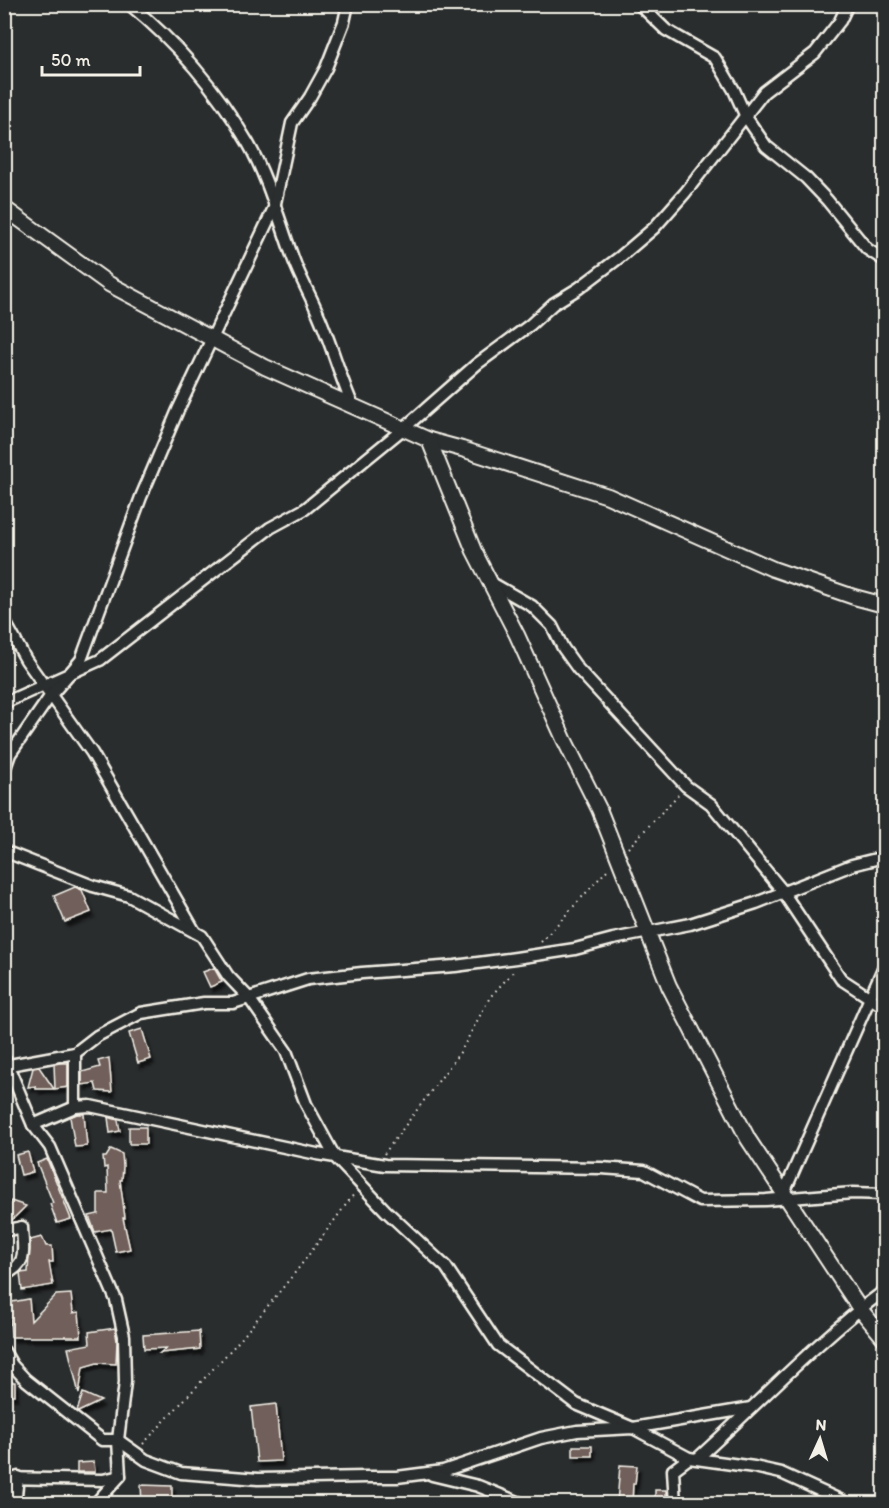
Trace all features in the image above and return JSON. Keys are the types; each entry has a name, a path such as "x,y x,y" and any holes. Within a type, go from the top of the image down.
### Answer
{"street":[{"path":"129,4 151,22 209,83 248,143 261,169 298,273 320,316 340,377 353,406"},
{"path":"4,771 10,754 51,694 81,660 141,497 178,410 274,207 292,123 326,68 344,22 348,4"},
{"path":"639,4 666,30 715,58 734,90 746,117 766,146 806,178 828,200 867,249 885,260"},
{"path":"4,703 100,660 270,528 305,509 403,429 477,364 530,325 553,304 579,288 620,257 654,228 685,193 764,92 815,53 840,21 848,4"},
{"path":"4,208 109,284 265,367 429,440 608,496 772,569 885,605"},
{"path":"429,440 474,551 599,809 669,986 748,1139 784,1197 860,1309 885,1338"},
{"path":"490,582 532,606 552,626 563,648 578,669 686,786 711,804 782,892 841,978 885,1007"},
{"path":"4,620 26,660 92,753 195,932"},
{"path":"4,851 93,886 129,896 202,936 228,976 249,998 286,1052 306,1104 335,1157 386,1211 446,1267 498,1345 576,1404 633,1428 694,1458 781,1473 849,1503"},
{"path":"95,1503 120,1476 117,1440 125,1372 124,1336 116,1300 50,1147 33,1125 6,1063 75,1053 97,1036 141,1013 204,1003 233,1003 308,979 455,966 528,956 575,949 690,924 756,903 885,855"},
{"path":"784,1197 885,966"},
{"path":"75,1053 75,1107"},
{"path":"33,1125 75,1107 90,1106 376,1164 612,1168 644,1172 700,1201 853,1193 885,1194"},
{"path":"4,1231 22,1227 23,1245 22,1263 4,1275"},
{"path":"675,1503 673,1470 694,1458 752,1408 808,1354 860,1309 885,1291"},
{"path":"4,1351 8,1366 102,1440 117,1440 146,1460 181,1473 211,1476 258,1479 366,1478 443,1471 540,1437 577,1431 633,1428 752,1408"},
{"path":"423,1473 478,1486 523,1503"},
{"path":"4,1478 103,1480 120,1476"},
{"path":"15,1503 18,1478"}],"path":[{"path":"376,1164 461,1051 490,997 686,786"},
{"path":"134,1453 241,1339 298,1269 361,1184"}],"building":[{"path":"75,887 82,890 91,912 65,922 54,896"},
{"path":"214,968 222,982 210,987 203,972"},
{"path":"142,1029 151,1059 138,1063 129,1033"},
{"path":"109,1058 112,1092 97,1091 95,1083 82,1085 82,1072 100,1067 98,1061"},
{"path":"68,1063 68,1087 55,1089 54,1064"},
{"path":"39,1067 54,1089 28,1087 33,1068"},
{"path":"84,1114 87,1146 75,1147 70,1117"},
{"path":"108,1117 118,1120 120,1131 110,1133"},
{"path":"129,1127 146,1127 146,1144 129,1144"},
{"path":"111,1149 122,1154 122,1180 120,1180 125,1218 123,1218 130,1249 116,1252 111,1229 95,1232 89,1216 98,1214 98,1193 108,1193 107,1167 104,1168 103,1157 106,1157"},
{"path":"28,1152 33,1172 21,1175 16,1155"},
{"path":"47,1159 71,1219 57,1223 50,1204 53,1203 37,1163"},
{"path":"11,1201 26,1206 12,1220 4,1217"},
{"path":"42,1237 46,1246 52,1246 53,1262 49,1262 53,1285 22,1290 20,1273 28,1272 30,1240"},
{"path":"71,1294 73,1313 79,1312 81,1337 11,1337 6,1303 29,1299 31,1321 56,1295"},
{"path":"115,1328 116,1364 97,1363 83,1367 79,1394 68,1348 90,1344 89,1332"},
{"path":"199,1331 200,1349 160,1353 166,1348 144,1349 143,1335"},
{"path":"4,1382 15,1382 15,1395 4,1395"},
{"path":"83,1393 101,1401 78,1412"},
{"path":"276,1404 281,1461 257,1462 251,1407"},
{"path":"573,1446 592,1446 592,1456 573,1456"},
{"path":"94,1462 95,1472 77,1472 77,1463"},
{"path":"620,1465 637,1466 632,1503 617,1503"},
{"path":"141,1485 172,1486 172,1503 142,1503"},
{"path":"655,1490 666,1490 666,1503 655,1503"}]}
